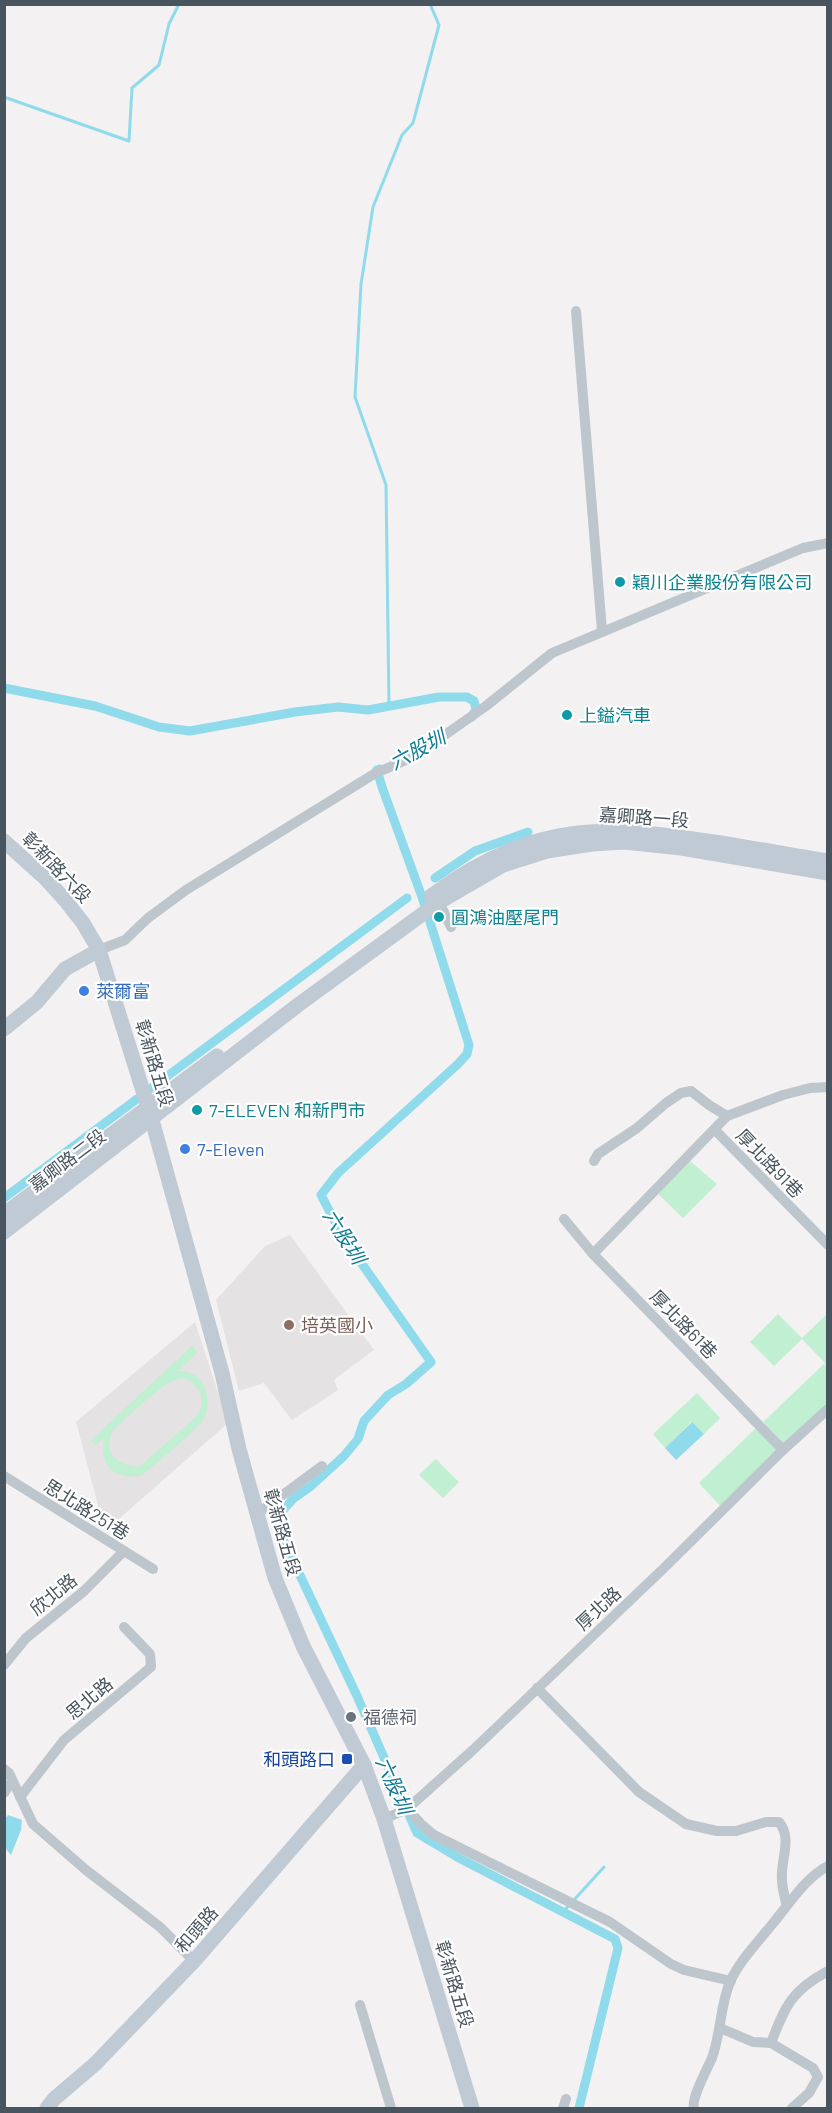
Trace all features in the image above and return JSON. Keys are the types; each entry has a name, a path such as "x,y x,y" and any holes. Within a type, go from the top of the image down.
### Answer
{"street":[{"path":"576,311 602,632"},
{"path":"4,1029 37,1002 65,969 125,939 148,918 186,890 374,774 415,756 457,727 552,653 803,548 828,543"},
{"name":"嘉卿路一段","path":"436,898 459,877 493,858 526,845 570,834 614,831 648,833 828,861"},
{"name":"彰新路六段","path":"4,841 46,879 65,900 83,923 99,950"},
{"name":"嘉卿路一段","path":"436,898 503,865 547,850 592,844 645,844 828,873"},
{"path":"150,1113 436,898 451,927"},
{"name":"彰新路五段","path":"99,950 150,1113 222,1372 239,1449 275,1578 303,1646 364,1765 384,1819 472,2109"},
{"path":"593,1254 727,1116 783,1095 810,1088 828,1087"},
{"path":"594,1161 598,1154 637,1128 681,1092 691,1091 727,1116"},
{"name":"嘉卿路二段","path":"4,1214 150,1113"},
{"name":"嘉卿路二段","path":"4,1232 150,1113"},
{"name":"厚北路91巷","path":"714,1130 828,1245"},
{"name":"厚北路61巷","path":"564,1219 593,1254 783,1449"},
{"name":"厚北路","path":"384,1819 407,1809 663,1569 783,1449 828,1409"},
{"path":"257,1514 322,1466"},
{"name":"思北路251巷","path":"4,1476 153,1569"},
{"name":"欣北路","path":"4,1665 26,1638 84,1591 124,1551"},
{"name":"思北路","path":"20,1797 64,1740 151,1666 150,1654 124,1627"},
{"path":"537,1688 639,1792 686,1824 717,1831 736,1831 766,1822 779,1822 783,1827 786,1840 781,1878 786,1904"},
{"name":"和頭路","path":"47,2109 54,2099 96,2064 194,1961 364,1765"},
{"path":"4,1769 33,1824 86,1870 160,1927 194,1961"},
{"path":"4,1792 12,1781"},
{"path":"407,1809 434,1834 610,1922 684,1971 731,1982"},
{"path":"694,2109 693,2098 702,2083 720,2028 721,2015 731,1982 757,1941 775,1921 786,1904 820,1870 828,1866"},
{"path":"771,2043 783,2010 794,1995 813,1978 828,1971"},
{"path":"360,2005 391,2109"},
{"path":"720,2028 753,2042 771,2043 813,2068 818,2077 809,2093 792,2109"}],"shaded area":[{"name":"培英國小","path":"290,1235 374,1350 334,1380 338,1390 292,1420 264,1383 239,1391 216,1300 265,1246"},
{"path":"195,1322 228,1423 105,1531 76,1422"}],"green space":[{"path":"690,1161 717,1184 683,1218 657,1193"},
{"path":"778,1314 802,1338 827,1314 828,1361 825,1364 827,1366 827,1408 788,1444 783,1443 763,1422 825,1363 802,1339 774,1366 750,1342"},
{"path":"193,1345 197,1353 178,1371 197,1376 205,1390 206,1415 194,1431 141,1476 123,1475 110,1469 104,1457 104,1439 95,1445 91,1440","holes":["183,1378 200,1393 201,1403 198,1415 139,1467 125,1464 114,1457 109,1446 113,1431 147,1400 174,1380"]},
{"path":"697,1393 720,1418 704,1434 691,1422 665,1448 653,1434"},
{"path":"758,1426 779,1448 723,1509 699,1483"},
{"path":"436,1459 459,1482 443,1498 419,1475"}],"water":[{"path":"692,1422 704,1434 676,1460 665,1448"},
{"path":"8,1815 22,1820 21,1830 11,1855 5,1848 5,1819"}],"waterway":[{"path":"4,97 129,141 132,88 159,65 169,24 179,4"},
{"path":"389,706 386,485 355,397 361,284 373,207 402,135 413,123 439,25 430,4"},
{"name":"六股圳","path":"4,688 95,706 159,727 190,731 295,712 338,707 368,710 439,697 467,697 474,701 476,709 472,717"},
{"name":"六股圳","path":"380,769 377,770 382,787 422,897 469,1045 467,1054 458,1064 338,1173 321,1195 343,1237 431,1362 406,1384 388,1395 364,1421 358,1439 344,1456 294,1498 281,1512 281,1535 357,1696 417,1833 457,1857 615,1939 618,1948 579,2108"},
{"path":"435,878 475,851 528,832"},
{"path":"150,1089 407,898"},
{"path":"4,1198 137,1099"},
{"path":"563,1912 604,1867"}],"place":[{"name":"穎川企業股份有限公司","path":"620,582"},
{"name":"上鎰汽車","path":"567,715"},
{"name":"圓鴻油壓尾門","path":"439,917"},
{"name":"萊爾富","path":"84,991"},
{"name":"7-ELEVEN 和新門市","path":"197,1110"},
{"name":"7-Eleven","path":"185,1149"},
{"name":"培英國小","path":"289,1325"},
{"name":"福德祠","path":"351,1717"},
{"name":"和頭路口","path":"347,1759"}]}
